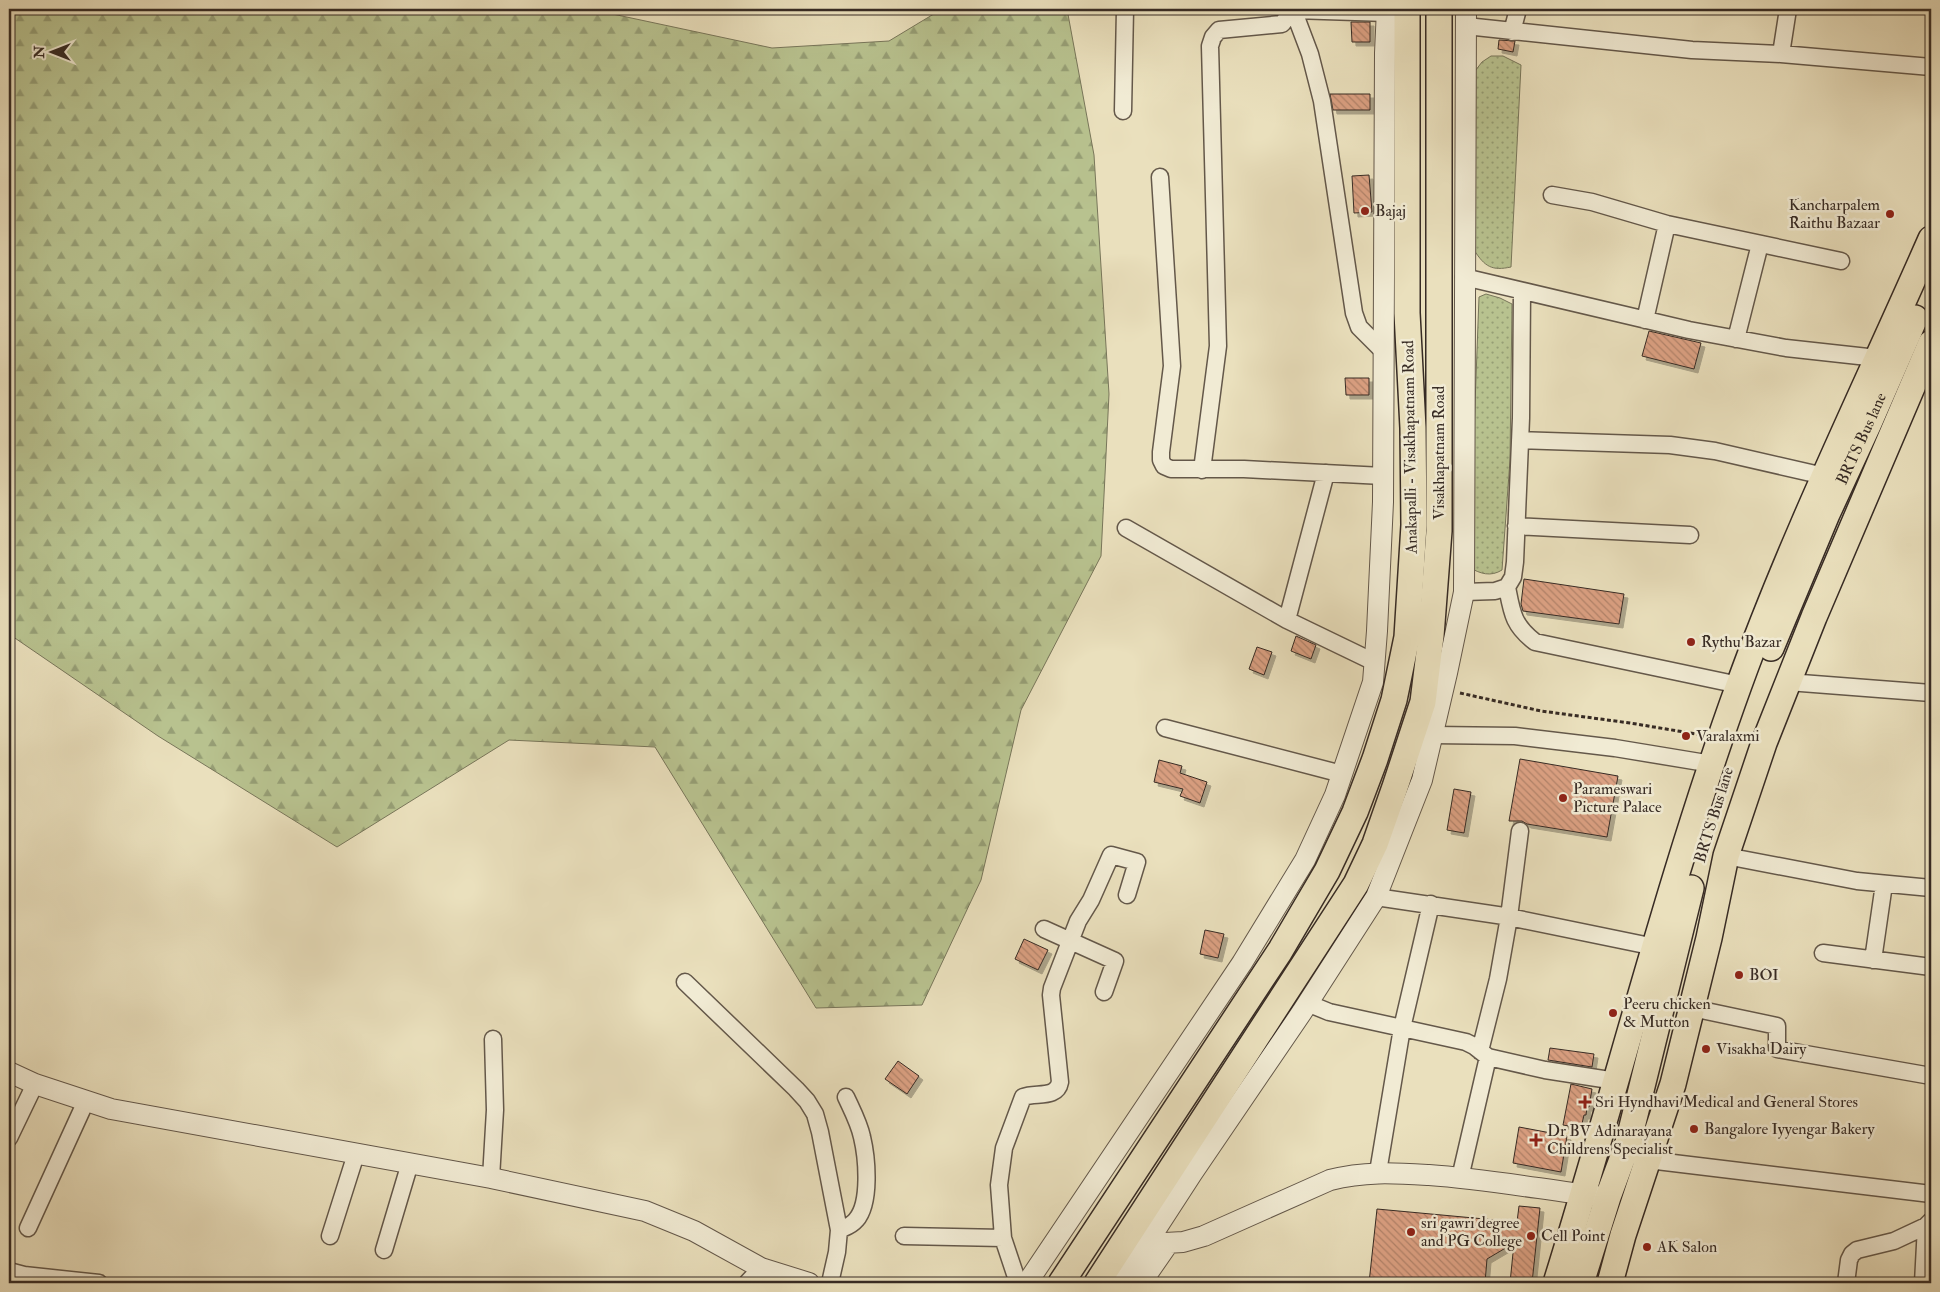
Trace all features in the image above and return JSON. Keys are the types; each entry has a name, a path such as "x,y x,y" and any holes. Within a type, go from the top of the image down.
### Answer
{"main road":[{"name":"Visakhapatnam Road","path":"1097,1283 1366,890 1378,834 1423,702 1431,636 1439,531 1439,9"},
{"name":"Anakapalli - Visakhapatnam Road","path":"1061,1283 1280,951 1328,871 1355,812 1394,700 1407,636 1414,525 1413,428 1394,10"},
{"path":"1556,1283 1655,947 1712,764 1739,685 1768,606 1824,476 1931,239"},
{"name":"BRTS Bus lane","path":"1581,1283 1608,1197 1628,1144 1683,916 1711,819 1744,720 1783,618 1931,282"},
{"path":"1610,1283 1674,1084 1726,856 1764,743 1822,599 1930,350"}],"street":[{"path":"1123,111 1125,9"},
{"path":"1027,1283 1242,963 1305,860 1335,795 1372,682 1383,476 1385,63 1394,10 1293,9"},
{"path":"1293,9 1310,54 1322,101 1354,313 1359,328 1383,351"},
{"path":"1202,470 1218,346 1210,46 1213,36 1219,30 1282,24 1293,9"},
{"path":"1512,32 1518,9"},
{"path":"1780,54 1788,9"},
{"path":"1141,1283 1193,1172 1307,1003 1422,780 1464,592 1466,18 1512,32 1692,50 1780,54 1931,67"},
{"path":"1160,177 1172,366 1161,460 1164,466 1171,470 1244,469 1383,476"},
{"path":"1552,195 1592,202 1667,224 1841,261"},
{"path":"1645,320 1667,224"},
{"path":"1736,339 1760,244"},
{"path":"1464,277 1689,330 1786,348 1877,358"},
{"path":"1464,592 1495,591 1507,587 1513,577 1520,440 1522,292"},
{"path":"1520,440 1688,447 1715,450 1824,476"},
{"path":"1287,620 1326,473"},
{"path":"1516,526 1690,535"},
{"path":"1126,528 1287,620 1374,662"},
{"path":"1507,587 1512,614 1523,632 1535,642 1739,685"},
{"path":"1788,682 1931,693"},
{"path":"1165,728 1342,774"},
{"path":"1433,735 1515,736 1615,748 1712,764"},
{"path":"1460,1178 1509,916 1520,831"},
{"path":"1018,1283 1002,1238 999,1185 1002,1157 1023,1098 1029,1095 1050,1093 1056,1091 1059,1087 1051,995 1078,921 1091,900 1111,855 1136,862 1127,895"},
{"path":"1726,856 1857,881 1931,888"},
{"path":"1305,860 1328,871"},
{"path":"1873,960 1884,884"},
{"path":"1366,890 1431,904 1509,916 1655,947"},
{"path":"1378,1172 1402,1028 1431,904"},
{"path":"1044,929 1115,960 1104,992"},
{"path":"1823,953 1931,967"},
{"path":"685,982 807,1101 814,1114 820,1132 839,1230 837,1252 830,1283"},
{"path":"1307,1003 1329,1012 1466,1042 1484,1054 1545,1070 1616,1080"},
{"path":"1692,1008 1777,1026 1777,1049 1931,1076"},
{"path":"491,1178 495,1110 493,1039"},
{"path":"9,1072 35,1084 111,1109 491,1178 645,1211 694,1231 761,1268 809,1283"},
{"path":"9,1138 35,1084"},
{"path":"839,1230 850,1226 858,1219 863,1207 867,1163 862,1135 846,1097"},
{"path":"28,1228 86,1101"},
{"path":"330,1236 356,1154"},
{"path":"1623,1156 1931,1194"},
{"path":"384,1250 410,1164"},
{"path":"1121,1283 1158,1244 1183,1242 1204,1236 1330,1180 1351,1174 1378,1172 1460,1178 1635,1201"},
{"path":"1846,1283 1849,1260 1857,1250 1894,1241 1929,1224"},
{"path":"1923,1283 1929,1224"},
{"path":"904,1236 1002,1238"},
{"path":"747,1283 761,1268"},
{"path":"19,1277 99,1283"}],"path":[{"path":"1455,692 1540,711 1630,723 1720,740"}],"green space":[{"path":"9,9 589,9 772,48 889,41 942,9 1067,9 1094,155 1109,394 1101,556 1021,710 981,880 922,1005 816,1008 655,747 509,740 337,847 158,736 9,634"},
{"path":"1491,56 1503,56 1521,65 1511,267 1499,268 1486,264 1474,250 1475,71 1482,62"},
{"path":"1486,294 1512,304 1510,460 1502,570 1490,574 1481,573 1469,567 1479,297"}],"building":[{"path":"1351,22 1370,22 1370,42 1352,42"},
{"path":"1499,40 1515,41 1513,52 1498,49"},
{"path":"1330,94 1370,94 1370,110 1333,110"},
{"path":"1369,175 1372,212 1354,213 1352,176"},
{"path":"1649,331 1701,343 1694,369 1642,356"},
{"path":"1345,378 1369,378 1369,395 1346,395"},
{"path":"1524,579 1624,594 1619,624 1523,611 1521,604"},
{"path":"1296,636 1316,645 1311,659 1291,651"},
{"path":"1257,647 1272,652 1264,675 1249,669"},
{"name":"Parameswari Picture Palace","path":"1520,759 1618,776 1607,837 1527,824 1522,821 1509,821"},
{"path":"1159,760 1182,766 1180,773 1207,782 1200,803 1180,796 1183,789 1154,782"},
{"path":"1454,789 1471,792 1464,833 1447,830"},
{"path":"1205,930 1224,934 1218,958 1200,954"},
{"path":"1024,939 1048,950 1038,970 1015,959"},
{"path":"1550,1048 1594,1054 1592,1067 1548,1060"},
{"path":"898,1061 919,1076 907,1094 885,1079"},
{"path":"1571,1084 1592,1089 1589,1107 1587,1107 1581,1128 1563,1125"},
{"path":"1519,1127 1567,1136 1561,1172 1513,1163"},
{"path":"1519,1206 1540,1208 1532,1283 1510,1283 1514,1243 1487,1259 1485,1283 1369,1283 1377,1209 1517,1222"}],"place":[{"name":"Bajaj","path":"1365,211"},
{"name":"Kancharpalem Raithu Bazaar","path":"1890,214"},
{"name":"Rythu Bazar","path":"1691,642"},
{"name":"Varalaxmi","path":"1686,736"},
{"name":"Parameswari Picture Palace","path":"1563,798"},
{"name":"BOI","path":"1739,975"},
{"name":"Peeru chicken & Mutton","path":"1613,1013"},
{"name":"Visakha Dairy","path":"1706,1049"},
{"name":"Sri Hyndhavi Medical and General Stores","path":"1585,1102"},
{"name":"Bangalore Iyyengar Bakery","path":"1694,1129"},
{"name":"Dr BV Adinarayana Childrens Specialist","path":"1536,1140"},
{"name":"sri gawri degree and PG College","path":"1411,1232"},
{"name":"Cell Point","path":"1531,1236"},
{"name":"AK Salon","path":"1647,1247"}]}
